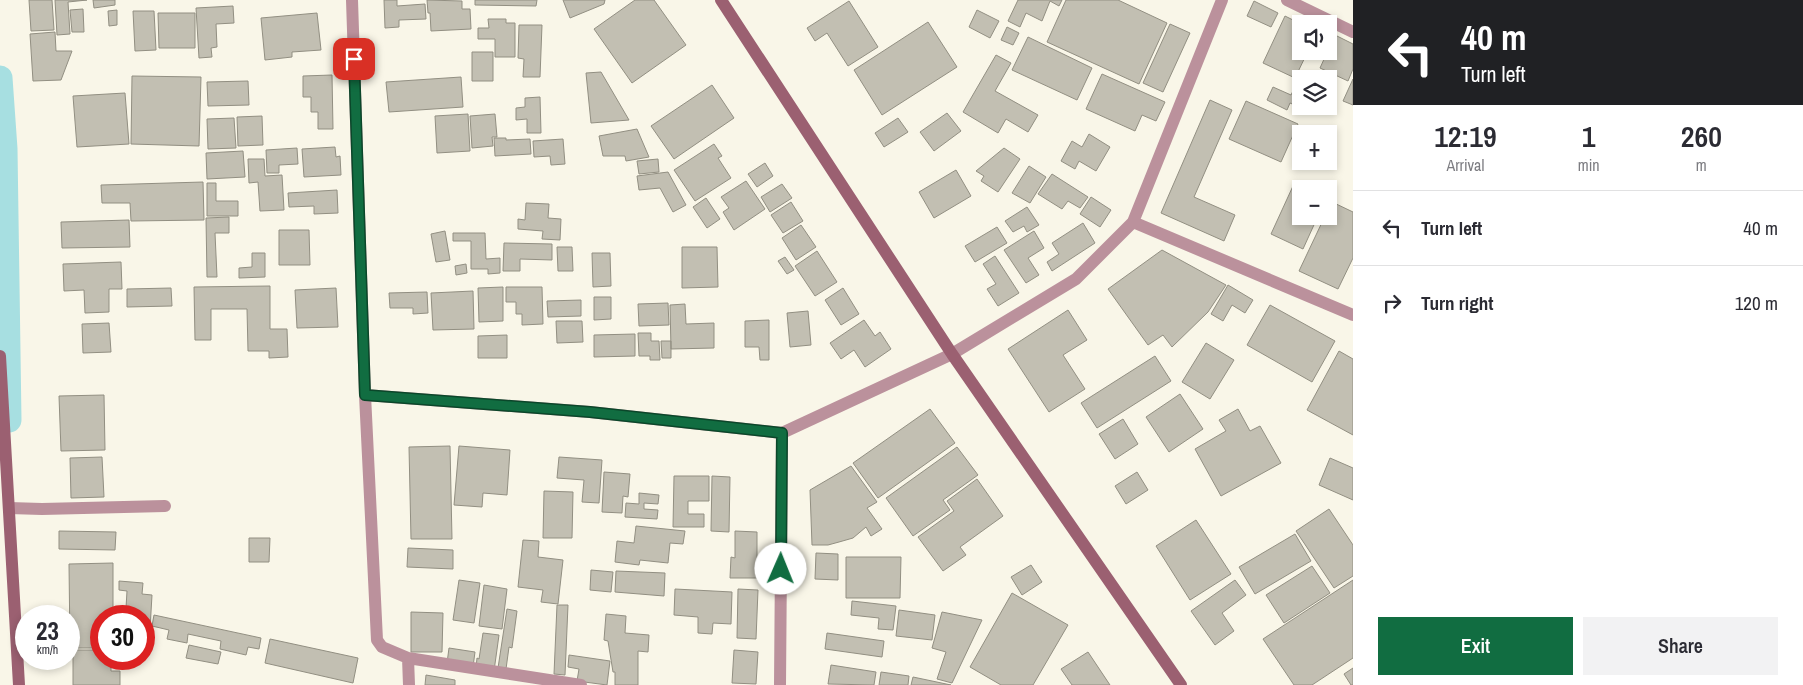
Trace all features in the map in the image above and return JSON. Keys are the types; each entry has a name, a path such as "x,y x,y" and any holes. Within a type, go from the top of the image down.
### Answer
{"street":[{"path":"352,0 365,395 377,640 382,647 408,658 581,685"},
{"path":"720,0 952,354 1181,685"},
{"path":"365,395 590,412 782,433 952,354 1076,279 1133,222 1222,0"},
{"path":"1287,0 1353,32"},
{"path":"1133,222 1353,315"},
{"path":"0,356 19,685"},
{"path":"780,685 782,433"},
{"path":"9,508 42,510 165,506"},
{"path":"408,658 410,685"}],"building":[{"path":"29,0 52,0 54,30 31,31"},
{"path":"55,0 87,0 68,2 70,34 57,35"},
{"path":"93,0 115,0 115,5 94,8"},
{"path":"384,0 397,0 397,6 425,4 426,19 399,20 399,27 385,28"},
{"path":"427,0 462,1 462,9 470,9 471,29 431,31"},
{"path":"475,0 537,0 536,6 475,5"},
{"path":"563,0 605,0 604,4 570,18"},
{"path":"635,0 654,0 686,45 632,83 594,29"},
{"path":"1018,0 1062,0 1059,6 1050,1 1042,21 1026,13 1020,27 1008,21"},
{"path":"1066,0 1118,0 1167,23 1139,84 1047,42"},
{"path":"849,1 878,47 848,66 827,33 815,41 807,28"},
{"path":"1254,1 1278,13 1271,27 1247,16"},
{"path":"233,6 234,23 216,24 217,47 211,48 212,57 199,58 196,8"},
{"path":"83,9 84,32 72,32 70,10"},
{"path":"117,10 117,25 109,26 108,11"},
{"path":"977,10 999,21 990,38 969,27"},
{"path":"133,11 154,11 156,50 135,51"},
{"path":"158,13 195,13 195,48 159,48"},
{"path":"317,13 321,50 292,52 292,57 265,60 261,18"},
{"path":"1285,16 1292,20 1292,60 1304,60 1299,70 1292,70 1292,77 1263,63"},
{"path":"488,19 506,19 506,23 515,23 515,57 495,57 495,39 478,39 478,28 489,28"},
{"path":"928,22 957,67 882,115 854,70"},
{"path":"1170,24 1190,33 1163,92 1143,83"},
{"path":"519,25 542,25 540,77 523,77 524,59 518,58"},
{"path":"1007,27 1019,33 1013,45 1001,40"},
{"path":"55,32 56,51 72,51 61,80 33,81 30,34"},
{"path":"1337,36 1353,44 1353,69 1348,81 1337,76 1337,70 1320,68 1324,60 1337,60"},
{"path":"1028,37 1092,68 1077,100 1012,70"},
{"path":"472,52 493,52 493,81 472,81"},
{"path":"996,55 1011,63 995,91 1038,115 1028,132 1006,119 998,133 963,112"},
{"path":"601,72 629,120 591,123 586,73"},
{"path":"1102,74 1165,102 1156,121 1142,115 1135,131 1086,109"},
{"path":"332,75 333,129 318,129 318,112 311,112 311,97 303,97 303,76"},
{"path":"132,76 201,77 199,146 131,144"},
{"path":"461,77 463,107 389,112 386,82"},
{"path":"1353,79 1353,105 1343,101"},
{"path":"248,81 249,105 208,106 207,82"},
{"path":"712,85 734,118 674,159 651,126"},
{"path":"1273,87 1291,95 1292,93 1292,104 1290,103 1287,110 1267,100"},
{"path":"125,93 129,144 77,147 73,96"},
{"path":"540,97 541,133 527,133 527,119 516,120 516,108 525,107 525,98"},
{"path":"1210,100 1232,110 1194,197 1235,215 1224,241 1161,213"},
{"path":"1246,101 1298,124 1292,125 1292,137 1281,162 1229,139"},
{"path":"947,113 961,131 934,151 920,132"},
{"path":"468,114 470,151 437,153 435,116"},
{"path":"495,114 497,137 492,137 493,146 472,148 470,116"},
{"path":"262,116 263,145 238,146 237,117"},
{"path":"234,118 236,148 208,149 207,119"},
{"path":"898,118 908,132 884,147 875,133"},
{"path":"637,129 649,157 626,161 625,156 603,156 599,136"},
{"path":"1089,134 1110,147 1096,171 1079,161 1075,169 1061,161 1072,141 1082,147"},
{"path":"494,138 506,138 506,140 530,139 531,154 495,156"},
{"path":"563,139 565,164 551,165 550,156 534,157 533,141"},
{"path":"714,144 722,156 718,158 731,178 695,201 674,170"},
{"path":"335,147 336,157 340,156 341,175 304,177 302,149"},
{"path":"297,148 298,164 279,165 279,173 267,173 266,150"},
{"path":"1004,148 1020,159 998,192 981,181 984,176 976,171"},
{"path":"243,151 245,177 207,179 206,153"},
{"path":"248,159 264,159 265,176 282,175 284,210 260,211 258,182 249,183"},
{"path":"658,159 659,172 639,174 637,161"},
{"path":"765,163 773,176 757,187 748,174"},
{"path":"1029,166 1046,177 1030,203 1012,193"},
{"path":"956,170 971,196 934,218 919,192"},
{"path":"668,172 686,205 673,212 660,188 639,190 637,176"},
{"path":"1052,174 1088,197 1080,208 1068,201 1062,209 1038,194"},
{"path":"746,181 765,209 734,230 723,212 729,208 721,197"},
{"path":"203,182 204,220 131,221 130,203 102,203 101,185"},
{"path":"207,183 216,183 216,201 238,201 238,216 207,216"},
{"path":"782,184 792,198 770,212 761,197"},
{"path":"1292,188 1292,225 1314,225 1303,249 1271,234"},
{"path":"337,190 338,213 314,214 314,206 289,207 288,193"},
{"path":"1091,197 1111,210 1100,227 1080,214"},
{"path":"706,198 720,219 707,228 693,207"},
{"path":"791,202 803,221 783,233 771,215"},
{"path":"526,203 549,204 548,218 561,219 560,240 542,239 543,231 518,229 518,219 525,220"},
{"path":"1337,204 1353,212 1353,258 1338,289 1299,271 1321,225 1337,225"},
{"path":"1027,207 1039,225 1027,232 1024,226 1013,232 1005,221"},
{"path":"229,217 229,233 215,233 217,277 207,277 206,218"},
{"path":"129,220 130,247 62,248 61,222"},
{"path":"1083,223 1095,243 1052,271 1047,262 1059,254 1052,243"},
{"path":"801,225 816,247 796,260 782,238"},
{"path":"997,227 1007,243 975,262 965,246"},
{"path":"279,230 309,230 310,265 279,265"},
{"path":"445,231 450,260 436,262 431,234"},
{"path":"1034,231 1044,248 1028,258 1039,275 1026,283 1004,250"},
{"path":"453,233 485,233 486,259 500,258 500,273 488,274 488,269 471,269 471,241 453,241"},
{"path":"504,243 552,244 552,260 520,259 520,271 503,271"},
{"path":"557,247 572,247 573,271 558,271"},
{"path":"682,247 717,247 718,287 682,288"},
{"path":"1162,250 1226,285 1208,312 1172,347 1163,335 1148,345 1108,289"},
{"path":"817,251 837,282 815,296 795,266"},
{"path":"252,253 265,253 265,277 239,278 239,268 252,267"},
{"path":"592,253 610,253 611,286 593,287"},
{"path":"995,256 1019,293 998,306 987,289 996,284 983,264"},
{"path":"785,257 794,270 787,274 778,261"},
{"path":"121,262 122,289 109,289 109,312 85,313 84,290 64,291 63,264"},
{"path":"466,264 467,273 456,275 455,266"},
{"path":"1228,285 1253,300 1245,313 1232,305 1223,321 1211,314"},
{"path":"270,286 270,329 287,329 288,357 269,358 269,351 248,351 247,309 211,309 211,340 195,340 194,287"},
{"path":"503,287 503,321 479,322 478,288"},
{"path":"506,287 542,287 543,324 522,325 522,314 516,314 516,302 506,302"},
{"path":"171,288 172,306 127,307 127,289"},
{"path":"336,288 338,327 297,328 295,290"},
{"path":"843,288 859,314 841,325 825,300"},
{"path":"473,291 474,329 433,330 431,293"},
{"path":"427,292 428,313 413,314 413,308 390,308 389,293"},
{"path":"594,297 611,297 611,319 594,320"},
{"path":"581,300 581,316 548,317 547,301"},
{"path":"668,303 669,325 639,326 638,304"},
{"path":"685,304 686,324 714,323 714,348 671,349 670,305"},
{"path":"1270,305 1335,341 1312,382 1247,345"},
{"path":"1068,310 1087,340 1063,355 1085,389 1049,412 1008,349"},
{"path":"808,311 811,345 790,347 787,313"},
{"path":"769,320 769,360 760,360 759,347 745,347 745,321"},
{"path":"864,320 875,336 880,332 891,349 865,367 854,350 841,359 830,343"},
{"path":"556,321 582,321 583,342 557,343"},
{"path":"109,323 111,352 83,353 82,324"},
{"path":"638,333 651,333 651,341 659,341 660,360 650,360 650,356 639,356"},
{"path":"635,334 635,356 594,357 594,335"},
{"path":"507,335 507,358 478,358 478,336"},
{"path":"661,341 671,341 671,358 662,358"},
{"path":"1206,343 1234,360 1210,399 1182,382"},
{"path":"1339,351 1353,359 1353,435 1307,410"},
{"path":"1155,356 1171,381 1097,428 1081,403"},
{"path":"1180,394 1203,429 1169,452 1146,417"},
{"path":"104,395 105,450 61,451 59,396"},
{"path":"930,409 955,443 878,498 853,463"},
{"path":"1238,409 1250,431 1260,426 1281,463 1221,496 1195,449 1226,431 1219,420"},
{"path":"1123,419 1138,444 1115,459 1099,434"},
{"path":"450,446 452,539 411,539 409,447"},
{"path":"459,446 510,450 507,495 483,493 482,507 454,505"},
{"path":"957,447 978,475 943,500 950,510 913,536 886,498"},
{"path":"102,457 104,497 71,498 70,458"},
{"path":"559,457 602,460 599,503 582,502 584,480 557,478"},
{"path":"1330,458 1353,468 1353,500 1319,485"},
{"path":"851,466 877,502 867,508 882,529 871,536 866,527 853,538 828,545 812,545 810,490"},
{"path":"604,472 630,474 628,497 623,496 622,513 602,512"},
{"path":"1137,472 1148,490 1126,504 1115,486"},
{"path":"674,476 709,476 709,501 688,501 688,514 704,514 704,527 673,527"},
{"path":"712,476 730,477 729,532 711,531"},
{"path":"977,479 1003,516 960,547 966,555 943,571 918,537 954,511 947,501"},
{"path":"544,491 573,492 572,538 543,538"},
{"path":"639,493 659,495 658,504 644,503 644,509 658,510 657,519 625,517 626,503 639,504"},
{"path":"1329,509 1353,545 1353,576 1334,588 1296,531"},
{"path":"1196,520 1231,574 1190,600 1156,546"},
{"path":"636,526 685,531 683,544 670,543 668,563 640,560 639,565 615,562 617,541 634,543"},
{"path":"59,531 116,532 115,550 59,549"},
{"path":"735,531 757,532 757,578 730,578 731,557 735,558"},
{"path":"1295,534 1311,561 1255,594 1239,567"},
{"path":"249,538 270,538 269,562 249,562"},
{"path":"523,540 539,541 538,557 563,560 558,604 541,602 543,590 518,587"},
{"path":"408,548 453,550 453,569 407,567"},
{"path":"816,553 838,554 838,580 815,579"},
{"path":"846,557 901,557 900,598 846,598"},
{"path":"113,563 113,605 90,605 90,648 80,648 80,605 69,605 69,564"},
{"path":"1031,565 1042,582 1022,595 1011,577"},
{"path":"1312,566 1330,593 1284,623 1266,595"},
{"path":"591,570 613,572 611,592 590,590"},
{"path":"616,571 665,573 664,596 615,592"},
{"path":"459,580 480,583 474,623 453,620"},
{"path":"1235,580 1246,595 1222,613 1234,631 1215,645 1191,611"},
{"path":"1353,580 1353,658 1312,685 1294,685 1263,639"},
{"path":"119,581 143,583 142,594 152,595 151,605 126,605 127,591 119,590"},
{"path":"484,585 507,589 502,629 479,626"},
{"path":"675,589 732,592 731,624 713,623 712,634 698,633 698,617 674,615"},
{"path":"738,589 758,590 756,639 737,638"},
{"path":"1012,593 1068,625 1033,685 1001,685 970,667"},
{"path":"852,601 896,606 893,630 878,629 879,618 851,615"},
{"path":"557,605 568,605 565,675 554,674"},
{"path":"507,609 517,611 512,648 509,647 506,669 498,668"},
{"path":"899,610 935,615 932,640 896,636"},
{"path":"411,612 443,613 442,652 411,652"},
{"path":"942,612 982,620 952,683 937,679 946,652 932,648"},
{"path":"606,614 626,616 625,633 649,635 648,652 638,651 638,685 615,685 615,672 613,672 608,641 604,640"},
{"path":"155,615 261,638 259,649 248,647 246,655 220,649 221,641 188,634 187,643 167,639 169,630 155,627"},
{"path":"483,633 499,635 494,671 476,668"},
{"path":"827,633 884,641 882,657 825,649"},
{"path":"270,639 358,658 353,683 265,663"},
{"path":"189,645 221,652 218,664 186,658"},
{"path":"449,648 475,652 473,667 447,663"},
{"path":"80,650 90,650 90,670 120,671 120,685 73,685 73,670 80,670"},
{"path":"734,650 758,652 756,684 732,683"},
{"path":"1088,652 1110,685 1072,685 1061,669"},
{"path":"569,655 610,661 607,685 577,681 579,669 568,667"},
{"path":"831,665 876,672 874,685 828,684"},
{"path":"1353,668 1353,685 1351,685 1344,674"},
{"path":"881,672 909,676 908,685 879,685"},
{"path":"426,675 455,680 455,685 425,685"},
{"path":"913,677 951,685 911,685"}],"waterway":[{"path":"0,78 5,149 9,420"}],"route":[{"path":"354,59 365,395 590,412 782,433 781,569"}]}
